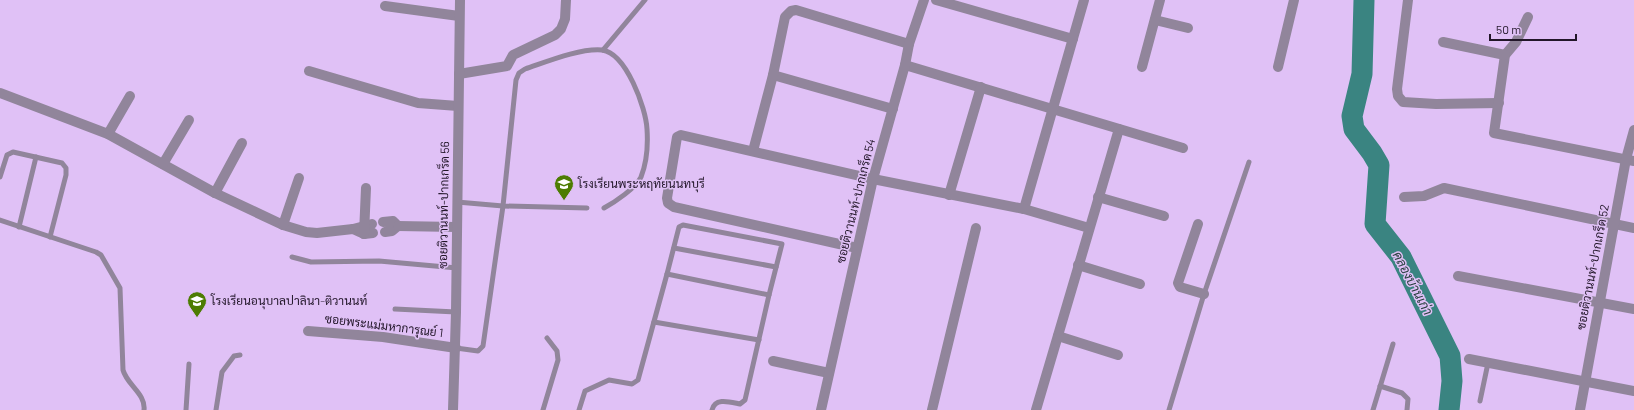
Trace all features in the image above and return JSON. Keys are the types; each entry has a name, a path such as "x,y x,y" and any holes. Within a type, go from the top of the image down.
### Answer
{"street":[{"name":"ซอยติวานนท์-ปากเกร็ด 56","path":"453,410 456,348 456,227 460,0"},
{"path":"459,74 507,66 513,55 555,34 561,29 565,19 566,0"},
{"name":"ซอยติวานนท์-ปากเกร็ด 54","path":"821,410 873,179 906,65 909,44 924,0"},
{"path":"936,0 1073,39"},
{"path":"1024,209 1084,0"},
{"path":"1142,67 1160,0"},
{"path":"1278,67 1294,0"},
{"path":"1408,0 1397,89 1403,102 1428,104 1499,103"},
{"path":"385,6 459,16"},
{"path":"753,151 773,75 785,17 791,11 796,10 909,44"},
{"path":"1528,17 1516,42 1505,55 1494,133 1630,160"},
{"path":"1155,20 1188,28"},
{"path":"1443,42 1505,55"},
{"path":"906,65 1183,148"},
{"path":"309,71 418,103 458,106"},
{"path":"773,75 893,109"},
{"path":"949,195 981,87"},
{"path":"0,93 108,134 215,193 283,225 306,232 317,233 368,229 366,188"},
{"path":"108,134 130,96"},
{"path":"163,164 189,120"},
{"path":"1036,410 1119,128"},
{"name":"ซอยติวานนท์-ปากเกร็ด 52","path":"1580,410 1615,225 1630,160 1634,130"},
{"path":"857,248 674,207 668,203 667,198 676,139 679,135 873,179 1024,209 1089,228"},
{"path":"215,193 242,144"},
{"path":"283,225 298,178"},
{"path":"1404,197 1424,196 1444,188 1634,228"},
{"path":"1098,197 1164,216"},
{"path":"384,227 393,221 398,226 456,227"},
{"path":"1198,224 1178,284 1180,287 1204,294"},
{"path":"932,410 976,228"},
{"path":"1078,265 1140,284"},
{"path":"1458,276 1634,309"},
{"name":"ซอยพระแม่มหาการุณย์ 1","path":"308,331 383,337 456,348"},
{"path":"1058,336 1118,355"},
{"path":"1469,359 1634,391"},
{"path":"773,362 829,373"}],"lane":[{"path":"603,50 646,0"},
{"path":"456,348 478,351 483,346 503,206 516,80 519,73 525,69 581,52 603,50 615,56 628,73 641,100 647,127 646,159 641,178 627,192 604,208"},
{"path":"0,177 9,154 13,152 62,163 66,168 66,174 50,237"},
{"path":"18,227 36,157"},
{"path":"1169,410 1204,294 1249,162"},
{"path":"457,202 503,206 587,208"},
{"path":"0,220 101,255 120,288 123,370 125,378 142,397 144,410"},
{"path":"579,410 585,391 609,380 632,384 638,380 679,227 685,225 782,244 745,400 740,404 721,401 716,403 712,410"},
{"path":"674,248 776,267"},
{"path":"292,257 311,262 379,261 457,268"},
{"path":"667,274 769,295"},
{"path":"395,309 456,312"},
{"path":"654,322 759,340"},
{"path":"543,410 558,360 557,351 547,338"},
{"path":"1373,410 1393,344"},
{"path":"216,410 222,372 234,356 240,355"},
{"path":"1480,401 1488,362"},
{"path":"186,410 189,364"},
{"path":"1380,386 1402,393 1408,399 1407,410"}],"waterway":[{"name":"คลองบ้านเก่า","path":"1364,0 1362,74 1352,116 1354,129 1379,165 1375,224 1401,257 1450,356 1452,381 1449,410"}],"place":[{"name":"โรงเรียนพระหฤทัยนนทบุรี","path":"564,201"},
{"name":"โรงเรียนอนุบาลปาลินา-ติวานนท์","path":"197,318"}]}
